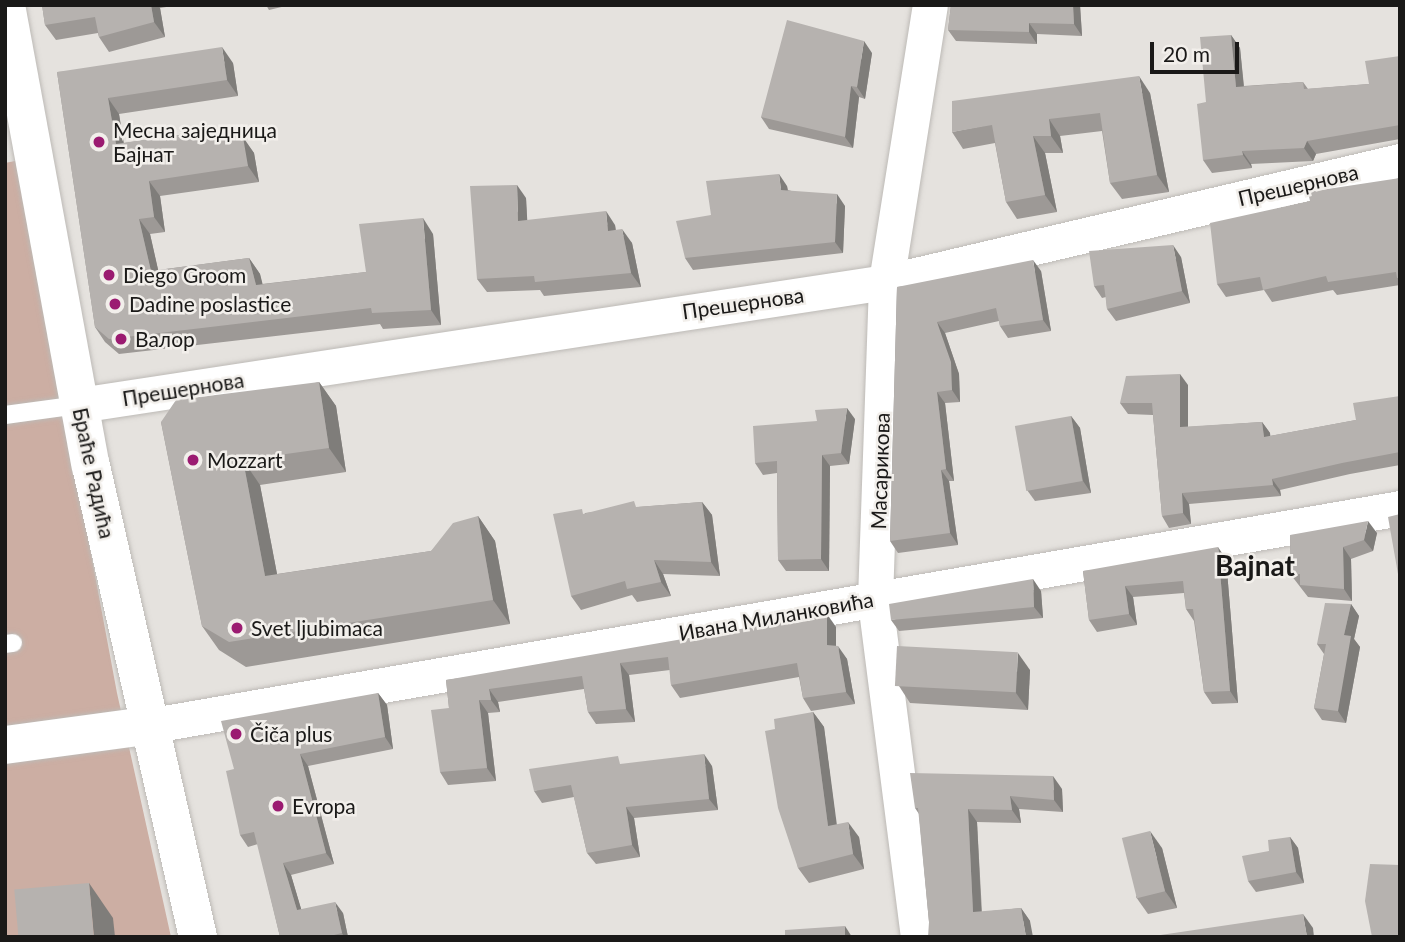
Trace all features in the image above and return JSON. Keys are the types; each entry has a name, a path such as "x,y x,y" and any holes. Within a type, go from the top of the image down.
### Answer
{"street":[{"name":"Браће Радића","path":"6,5 79,405 153,725 198,937"},
{"name":"Масарикова","path":"918,937 875,599 886,282 930,5"},
{"name":"Прешернова","path":"79,405 886,282 1400,161"},
{"name":"Ивана Миланковића","path":"153,725 1400,508"},
{"path":"5,745 153,725"}],"lane":[{"path":"5,415 79,405"}],"shaded area":[{"path":"25,159 60,387 117,693 171,937 5,937 5,163"}],"building":[{"path":"42,5 151,5 154,22 99,37 95,17 45,25"},
{"path":"951,5 1073,5 1074,24 1029,23 1029,32 948,30"},
{"path":"787,20 864,41 857,87 851,86 845,137 761,117"},
{"path":"1231,35 1236,87 1303,82 1304,89 1369,84 1365,61 1400,56 1400,125 1307,141 1304,148 1242,151 1243,155 1203,160 1197,104 1206,102 1200,37"},
{"path":"222,47 227,80 108,98 116,144 234,127 235,138 243,137 248,166 149,181 154,217 139,219 151,271 249,258 256,285 366,272 359,224 423,218 431,310 372,313 371,308 109,339 95,327 57,72"},
{"path":"1139,76 1157,175 1110,183 1100,113 1049,119 1051,136 1033,136 1045,195 1006,202 992,125 952,132 952,101"},
{"path":"779,174 781,190 837,194 835,242 685,258 676,221 711,215 706,181"},
{"path":"1400,178 1400,278 1397,278 1396,272 1328,282 1326,276 1263,290 1260,277 1217,284 1210,223 1310,201 1308,192"},
{"path":"517,185 518,221 606,211 608,231 622,229 631,273 535,282 534,276 477,279 470,186"},
{"path":"1173,245 1182,291 1107,309 1104,285 1094,286 1089,251"},
{"path":"1033,260 1043,320 1000,326 996,308 937,322 951,362 952,390 937,392 946,469 941,470 950,533 890,541 897,287"},
{"path":"1180,374 1180,427 1262,422 1264,437 1356,420 1353,403 1400,396 1400,452 1272,479 1273,485 1182,493 1183,513 1162,516 1152,403 1120,403 1126,376"},
{"path":"319,382 329,448 243,460 265,576 431,551 453,523 478,516 493,600 229,642 202,626 161,422 176,400"},
{"path":"847,408 841,453 822,455 821,559 778,560 777,461 755,463 753,426 817,421 815,410"},
{"path":"1071,416 1082,481 1026,491 1015,426"},
{"path":"634,501 636,507 702,502 711,562 654,560 661,582 627,589 625,581 571,596 553,514 582,509 583,514"},
{"path":"1400,514 1400,573 1398,574 1388,517"},
{"path":"1368,521 1364,540 1343,547 1344,589 1300,585 1300,574 1291,575 1290,535"},
{"path":"1218,547 1230,691 1204,692 1193,609 1186,609 1183,581 1125,586 1129,614 1089,620 1083,571"},
{"path":"1033,579 1034,607 891,620 889,604"},
{"path":"1325,603 1351,604 1344,635 1351,636 1338,711 1314,708 1326,644 1317,644"},
{"path":"827,614 827,645 838,646 846,692 803,698 797,663 671,685 668,657 620,663 626,709 588,712 582,676 489,689 491,700 479,700 487,768 440,772 431,710 449,708 446,680"},
{"path":"897,646 1018,652 1016,692 895,686"},
{"path":"378,693 385,737 300,754 326,853 283,863 297,910 335,902 342,933 326,937 280,937 254,832 240,835 226,771 234,769 221,721"},
{"path":"813,712 828,826 848,822 853,854 798,868 778,808 765,731 775,729 774,719"},
{"path":"704,754 709,799 626,807 632,845 587,853 571,785 534,791 529,769 618,756 620,764"},
{"path":"910,773 1053,776 1054,800 1010,796 1012,810 968,809 973,912 1021,908 1026,937 928,937 929,922 918,808 915,808"},
{"path":"1150,831 1165,891 1137,898 1122,838"},
{"path":"1290,837 1296,872 1248,881 1242,856 1269,851 1268,840"},
{"path":"1370,864 1400,865 1400,937 1372,937 1365,901"},
{"path":"89,883 94,937 18,937 14,890"},
{"path":"1303,914 1307,937 1147,937"},
{"path":"845,926 845,937 785,937 785,930"}],"place":[{"name":"Месна заједница Бајнат","path":"99,142"},
{"name":"Diego Groom","path":"109,275"},
{"name":"Dadine poslastice","path":"115,304"},
{"name":"Валор","path":"121,339"},
{"name":"Mozzart","path":"193,460"},
{"name":"Svet ljubimaca","path":"237,628"},
{"name":"Čiča plus","path":"236,734"},
{"name":"Evropa","path":"278,806"}],"district":[{"name":"Bajnat","path":"1255,565"}]}
